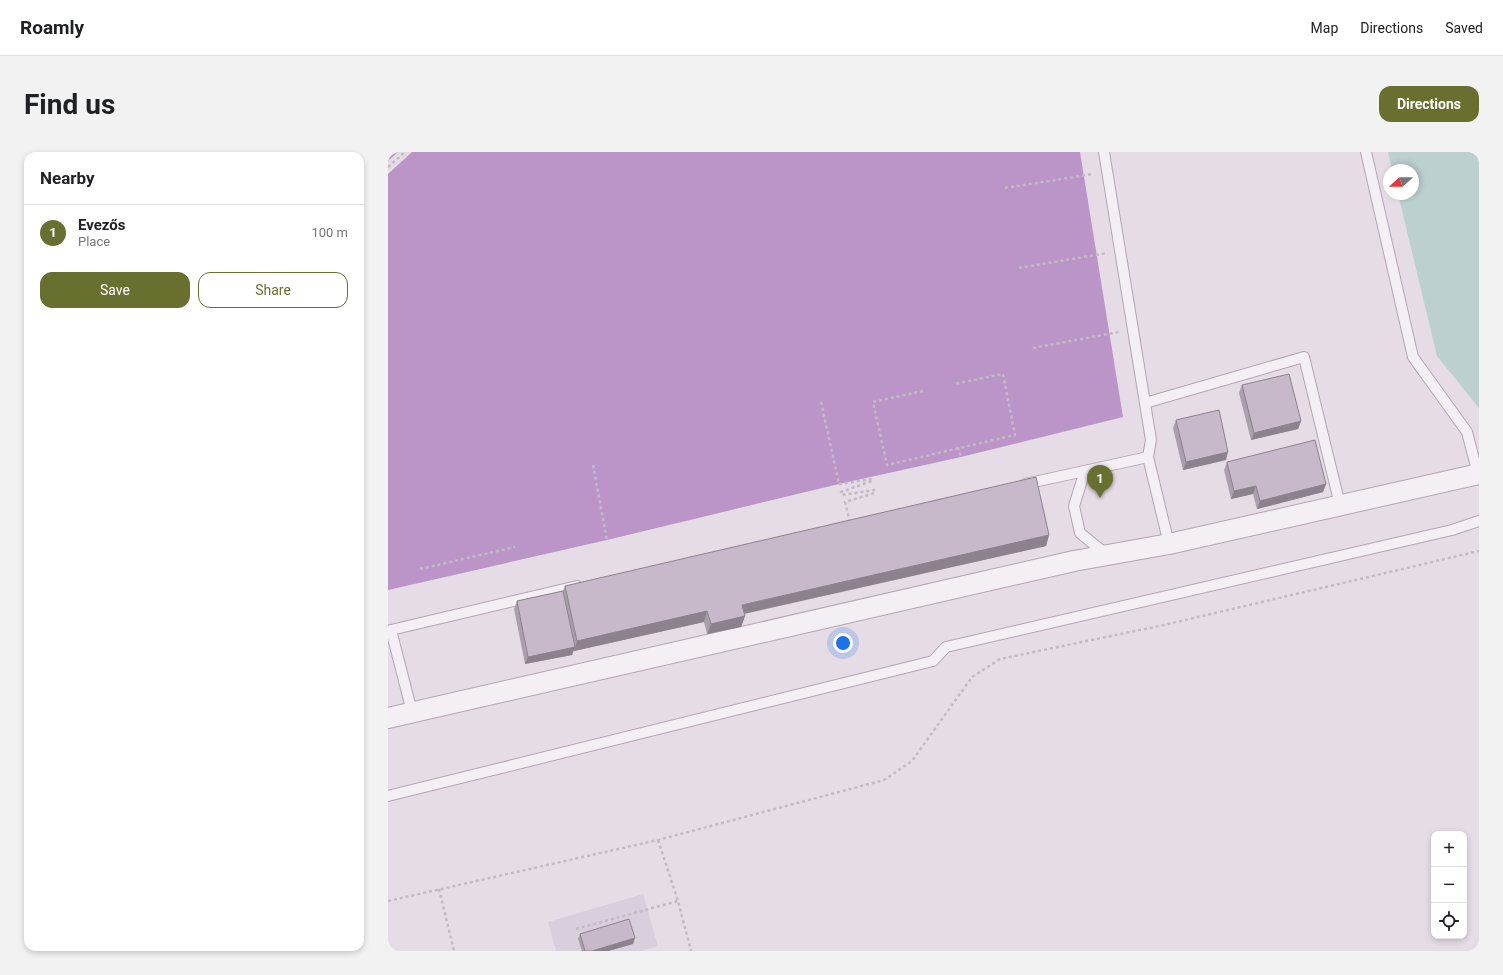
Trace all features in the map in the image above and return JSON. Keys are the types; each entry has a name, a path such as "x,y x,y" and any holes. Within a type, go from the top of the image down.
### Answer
{"street":[{"path":"388,718 1074,561 1169,544 1479,474"}],"lane":[{"path":"1104,152 1151,440 1148,457 1169,544"},
{"path":"1366,152 1413,358 1467,432 1479,478"},
{"path":"1145,403 1304,357 1340,505"},
{"path":"1012,487 1148,457"},
{"path":"1089,470 1083,477 1074,506 1080,533 1107,555"},
{"path":"388,796 933,660 946,648 1452,530 1479,521"},
{"path":"412,712 391,630 585,584"}],"path":[{"path":"388,167 405,152"},
{"path":"1005,188 1084,175"},
{"path":"1018,268 1096,255"},
{"path":"1033,348 1123,332"},
{"path":"924,391 873,402 887,465 958,447 1015,435 1002,374 954,384"},
{"path":"821,402 839,484 872,479 872,482 841,492 842,495 874,490 875,493 845,502 850,522"},
{"path":"958,447 961,457"},
{"path":"593,465 607,540"},
{"path":"420,569 515,547"},
{"path":"388,900 658,840 884,780 912,761 972,677 1000,659 1164,625 1479,551"},
{"path":"658,840 678,901 691,951"},
{"path":"439,889 454,951"},
{"path":"576,929 678,901"}],"shaded area":[{"path":"388,152 1080,152 1123,417 961,457 839,484 607,540 388,590"},
{"path":"1388,152 1479,152 1479,408 1437,356 1399,200 1419,200 1419,164 1391,164"},
{"path":"643,894 658,946 641,951 556,951 548,922"}],"pier":[{"path":"398,152 412,152 388,174 388,161"}],"building":[{"path":"1289,374 1301,421 1254,433 1242,385"},
{"path":"1219,410 1228,452 1186,462 1176,420"},
{"path":"1315,440 1326,484 1260,501 1256,486 1234,491 1227,462"},
{"path":"1036,477 1049,535 742,605 745,616 711,624 707,611 577,641 565,586"},
{"path":"563,591 575,647 528,657 517,601"},
{"path":"629,919 635,938 592,951 585,951 580,934"}],"place":[{"name":"Evezős","path":"1100,498"}]}
